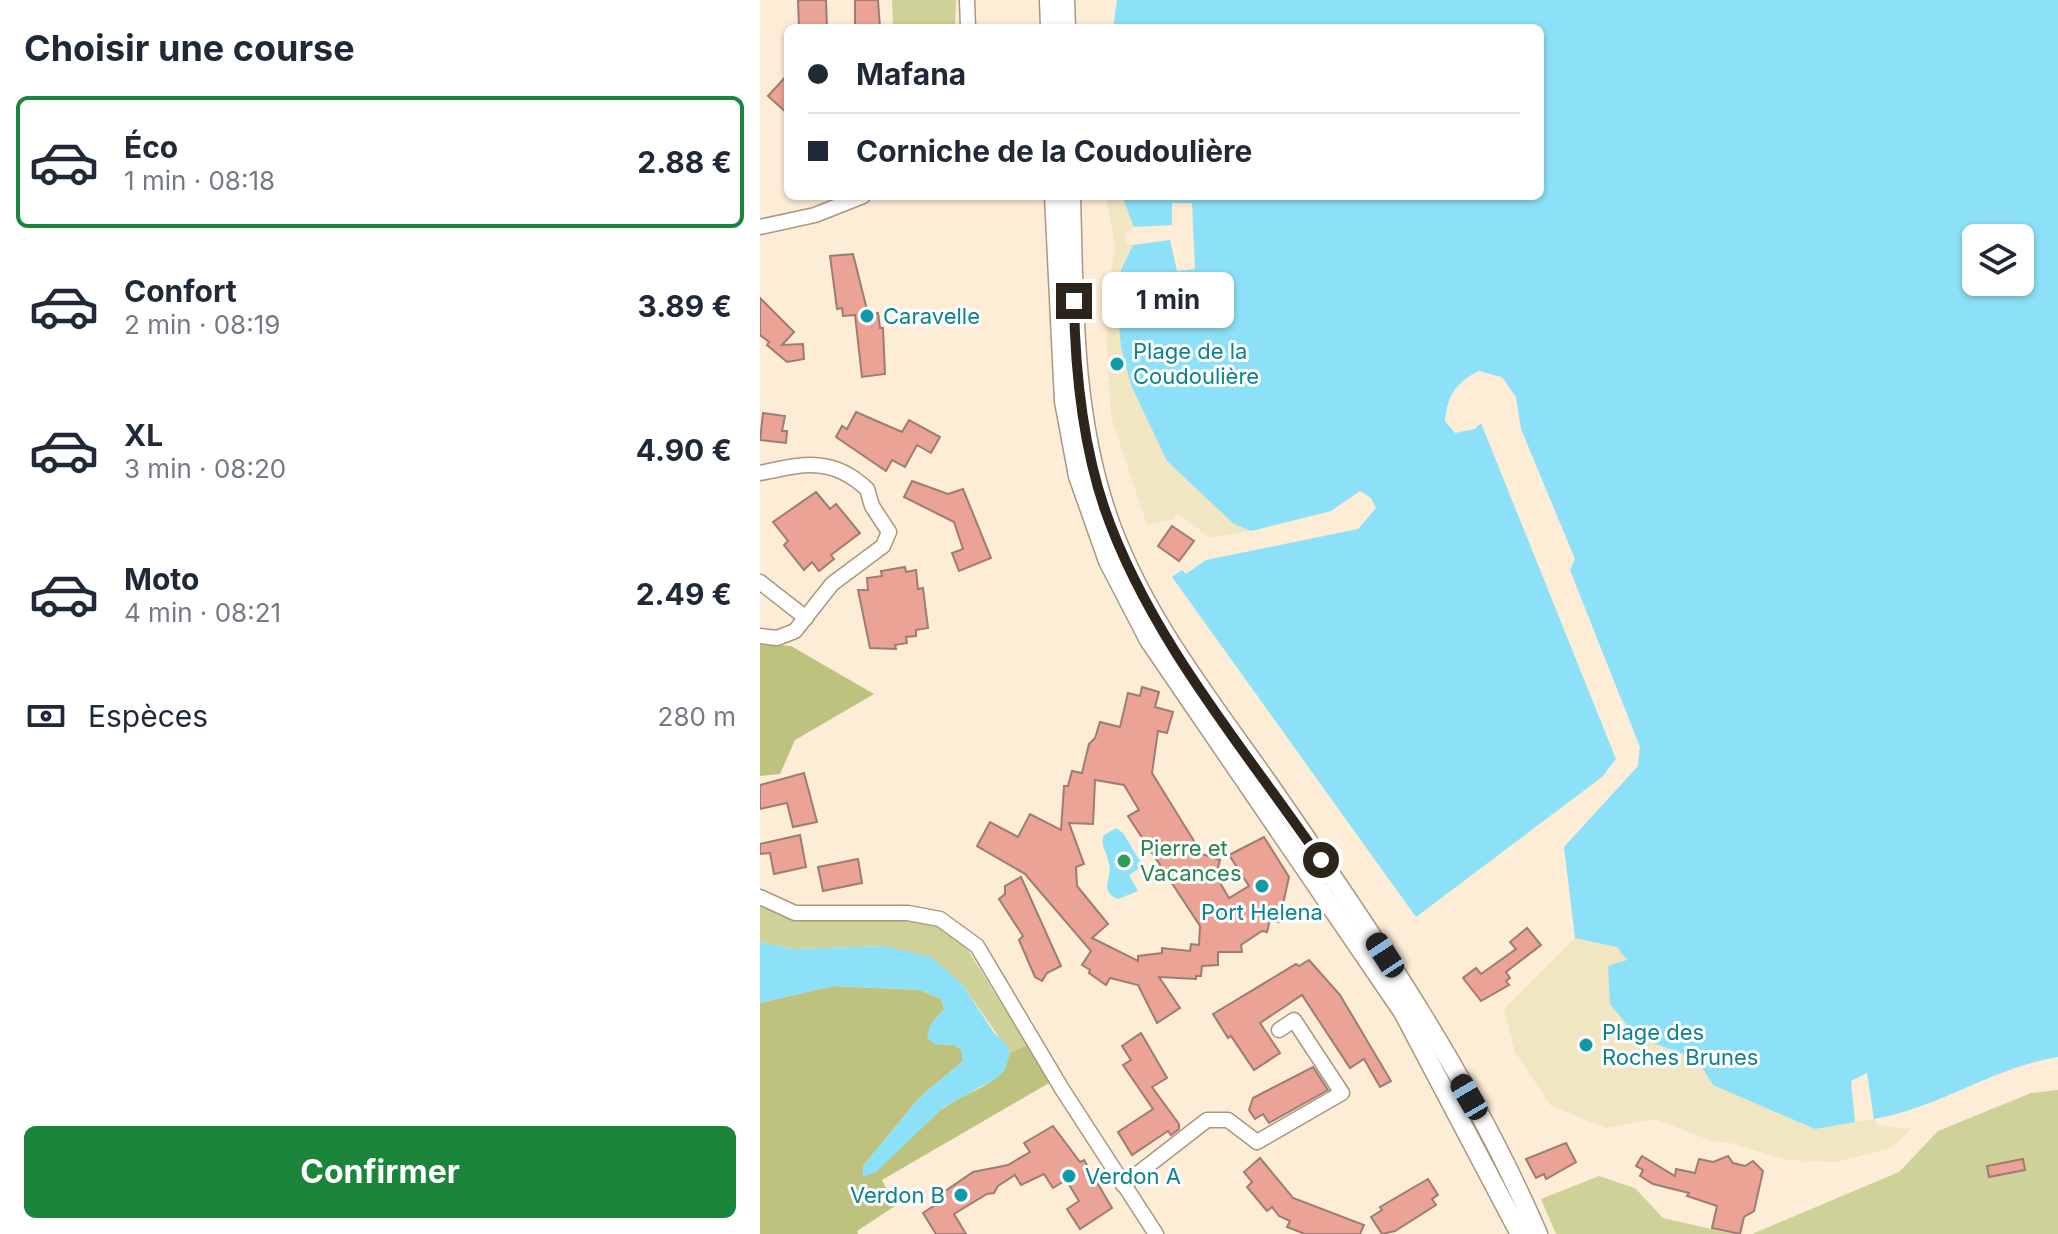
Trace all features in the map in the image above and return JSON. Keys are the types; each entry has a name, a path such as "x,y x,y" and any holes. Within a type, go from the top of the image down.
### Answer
{"main road":[{"path":"1049,0 1050,24"},
{"path":"1065,0 1066,24"},
{"path":"1054,200 1064,401 1078,476 1108,561 1149,640 1403,1012 1520,1234"},
{"path":"1071,200 1080,401 1094,472 1124,555 1175,650 1409,992 1469,1097 1538,1234"}],"street":[{"path":"967,0 968,24"},
{"path":"760,227 826,212 854,200"},
{"path":"760,473 811,462 827,466 867,489 872,506 889,532 883,546 832,584 788,636 760,636"},
{"path":"760,582 806,618"},
{"path":"760,897 795,913 908,913 940,919 977,946 1062,1089 1156,1234"},
{"path":"1123,1185 1207,1120 1228,1120 1257,1142 1342,1093 1294,1020 1279,1030"}],"green space":[{"path":"892,0 956,0 955,24 893,24"},
{"path":"760,643 791,646 874,694 795,740 780,774 760,776"},
{"path":"760,901 799,918 903,918 937,925 968,950 1027,1045 1010,1053 962,984 885,946 793,949 760,942"},
{"path":"833,986 920,990 941,999 944,1009 930,1025 934,1044 955,1045 961,1049 963,1061 920,1097 863,1166 876,1172 898,1145 927,1120 999,1074 1010,1053 1027,1045 1049,1083 882,1180 895,1206 857,1231 858,1234 760,1234 760,1003"},
{"path":"2058,1090 2058,1234 1752,1234 1899,1172 1938,1131 2031,1093"},
{"path":"1599,1176 1635,1188 1663,1218 1733,1234 1556,1234 1541,1199"}],"sand":[{"path":"1107,200 1124,200 1134,227 1125,234 1125,243 1133,245 1121,270 1234,524 1251,531 1210,538 1178,513 1172,520 1147,525 1111,416 1105,307 1115,245"},
{"name":"Plage des Roches Brunes","path":"1575,938 1618,947 1628,960 1637,1037 1698,1059 1713,1085 1815,1129 1874,1119 1878,1125 1912,1129 1890,1148 1838,1162 1787,1160 1731,1143 1712,1141 1654,1119 1606,1128 1551,1106 1515,1052 1504,1009"}],"water":[{"path":"1117,0 2058,0 2058,1057 2010,1070 1922,1106 1874,1119 1867,1073 1851,1081 1855,1122 1815,1129 1713,1085 1697,1059 1637,1037 1610,1004 1608,966 1627,960 1617,947 1575,938 1564,847 1638,766 1640,747 1570,570 1575,559 1521,429 1516,397 1502,377 1479,371 1454,391 1445,421 1455,433 1475,429 1481,423 1616,759 1602,777 1416,917 1172,577 1182,570 1186,574 1206,560 1358,529 1376,508 1371,498 1360,491 1331,511 1251,531 1234,524 1167,461 1131,385 1121,347 1118,315 1121,270 1133,245 1170,240 1177,271 1195,269 1192,203 1172,203 1172,225 1134,227 1124,200 1544,200 1544,24 1114,24"},
{"name":"Pierre et Vacances","path":"1116,828 1123,833 1143,866 1129,875 1138,891 1118,899 1107,888 1110,868 1103,847 1103,836"},
{"path":"760,942 793,949 885,946 931,957 962,984 994,1033 1005,1042 1010,1053 1005,1070 995,1079 944,1107 876,1172 863,1177 863,1166 920,1097 963,1061 961,1049 955,1045 934,1044 927,1037 930,1025 944,1009 941,999 920,990 833,986 760,1003"}],"building":[{"path":"798,0 826,0 827,24 799,24"},
{"path":"855,0 878,0 880,24 855,24"},
{"path":"784,78 784,110 768,96"},
{"name":"Caravelle","path":"853,254 868,314 878,313 880,328 883,328 885,374 862,377 855,315 843,316 842,308 837,309 830,256"},
{"path":"760,298 794,332 782,345 803,344 804,359 787,362 767,345 769,342 760,335"},
{"path":"856,412 902,432 909,420 940,437 931,453 917,445 905,467 892,460 886,471 836,437 842,426 847,429"},
{"path":"763,413 785,416 782,431 787,431 786,443 760,440"},
{"path":"912,481 948,494 963,489 991,558 959,571 952,553 963,549 954,522 904,497"},
{"path":"816,492 830,509 836,504 860,533 831,555 834,559 819,571 812,562 804,570 784,545 788,541 773,522"},
{"path":"1172,526 1194,541 1179,561 1158,546"},
{"path":"905,567 906,572 916,570 918,589 923,588 928,628 916,630 916,636 906,637 907,643 895,645 896,649 870,648 858,590 868,590 867,578 882,576 881,571"},
{"path":"1142,687 1159,692 1155,707 1173,712 1167,733 1158,731 1152,773 1202,854 1220,860 1216,876 1229,898 1249,886 1229,855 1264,837 1289,877 1279,922 1270,920 1267,932 1262,931 1241,945 1242,952 1218,952 1218,965 1202,966 1201,976 1196,976 1196,979 1159,977 1180,1008 1157,1023 1138,985 1110,978 1106,985 1089,973 1090,970 1082,965 1091,951 1025,874 977,846 990,822 1018,837 1030,814 1061,830 1064,786 1068,786 1072,771 1082,773 1089,744 1095,738 1100,722 1120,727 1128,693 1140,696","holes":["1095,780 1124,785 1139,810 1128,816 1200,926 1199,945 1191,944 1190,951 1162,948 1162,953 1138,956 1138,961 1092,938 1108,924 1077,886 1076,867 1084,864 1069,823 1093,824"]},
{"path":"804,773 817,822 793,827 787,803 760,809 760,785"},
{"path":"800,835 806,867 774,874 770,853 760,854 760,844"},
{"path":"858,859 862,883 823,891 818,867"},
{"path":"1021,877 1061,966 1047,973 1042,981 1035,977 1019,940 1023,936 999,899 1005,894 1005,886"},
{"path":"1527,928 1541,945 1506,972 1510,978 1506,981 1509,985 1481,1001 1463,978 1476,968 1481,974 1516,949 1510,942"},
{"path":"1309,960 1340,995 1391,1081 1380,1087 1364,1059 1350,1068 1302,995 1260,1023 1280,1053 1254,1070 1231,1036 1228,1038 1213,1014 1296,964 1299,966"},
{"path":"1141,1033 1167,1078 1152,1087 1179,1124 1179,1129 1171,1135 1168,1131 1132,1155 1118,1132 1153,1109 1123,1065 1131,1060 1122,1046"},
{"path":"1313,1067 1328,1090 1269,1123 1263,1114 1255,1119 1249,1110 1253,1098"},
{"path":"1053,1126 1080,1162 1084,1160 1112,1208 1080,1229 1067,1209 1079,1201 1066,1180 1053,1188 1044,1174 1021,1185 1015,1175 998,1186 994,1193 954,1214 966,1234 936,1234 923,1213 938,1203 935,1198 973,1172 1008,1165 1030,1152 1024,1143"},
{"path":"1566,1143 1576,1162 1546,1179 1544,1174 1536,1178 1526,1159"},
{"path":"1642,1156 1675,1176 1676,1169 1695,1173 1699,1159 1713,1162 1728,1156 1733,1163 1745,1166 1753,1161 1763,1171 1754,1211 1744,1217 1740,1234 1712,1228 1717,1206 1687,1196 1689,1193 1653,1184 1640,1176 1643,1170 1636,1166"},
{"path":"1260,1158 1293,1198 1364,1225 1360,1234 1305,1234 1287,1227 1290,1221 1279,1216 1272,1207 1267,1211 1247,1187 1252,1182 1244,1172"},
{"path":"2023,1159 2025,1170 1989,1177 1987,1166"},
{"path":"1428,1179 1438,1195 1432,1199 1436,1205 1395,1231 1382,1234 1371,1217 1382,1210 1380,1207"}],"place":[{"name":"Caravelle","path":"867,316"},
{"name":"Plage de la Coudoulière","path":"1117,364"},
{"name":"Pierre et Vacances","path":"1124,861"},
{"name":"Port Helena","path":"1262,886"},
{"name":"Plage des Roches Brunes","path":"1586,1045"},
{"name":"Verdon A","path":"1069,1176"},
{"name":"Verdon B","path":"961,1195"}],"route":[{"path":"1074,301 1077,369 1086,436 1105,510 1124,555 1147,604 1175,650 1321,860"}]}
